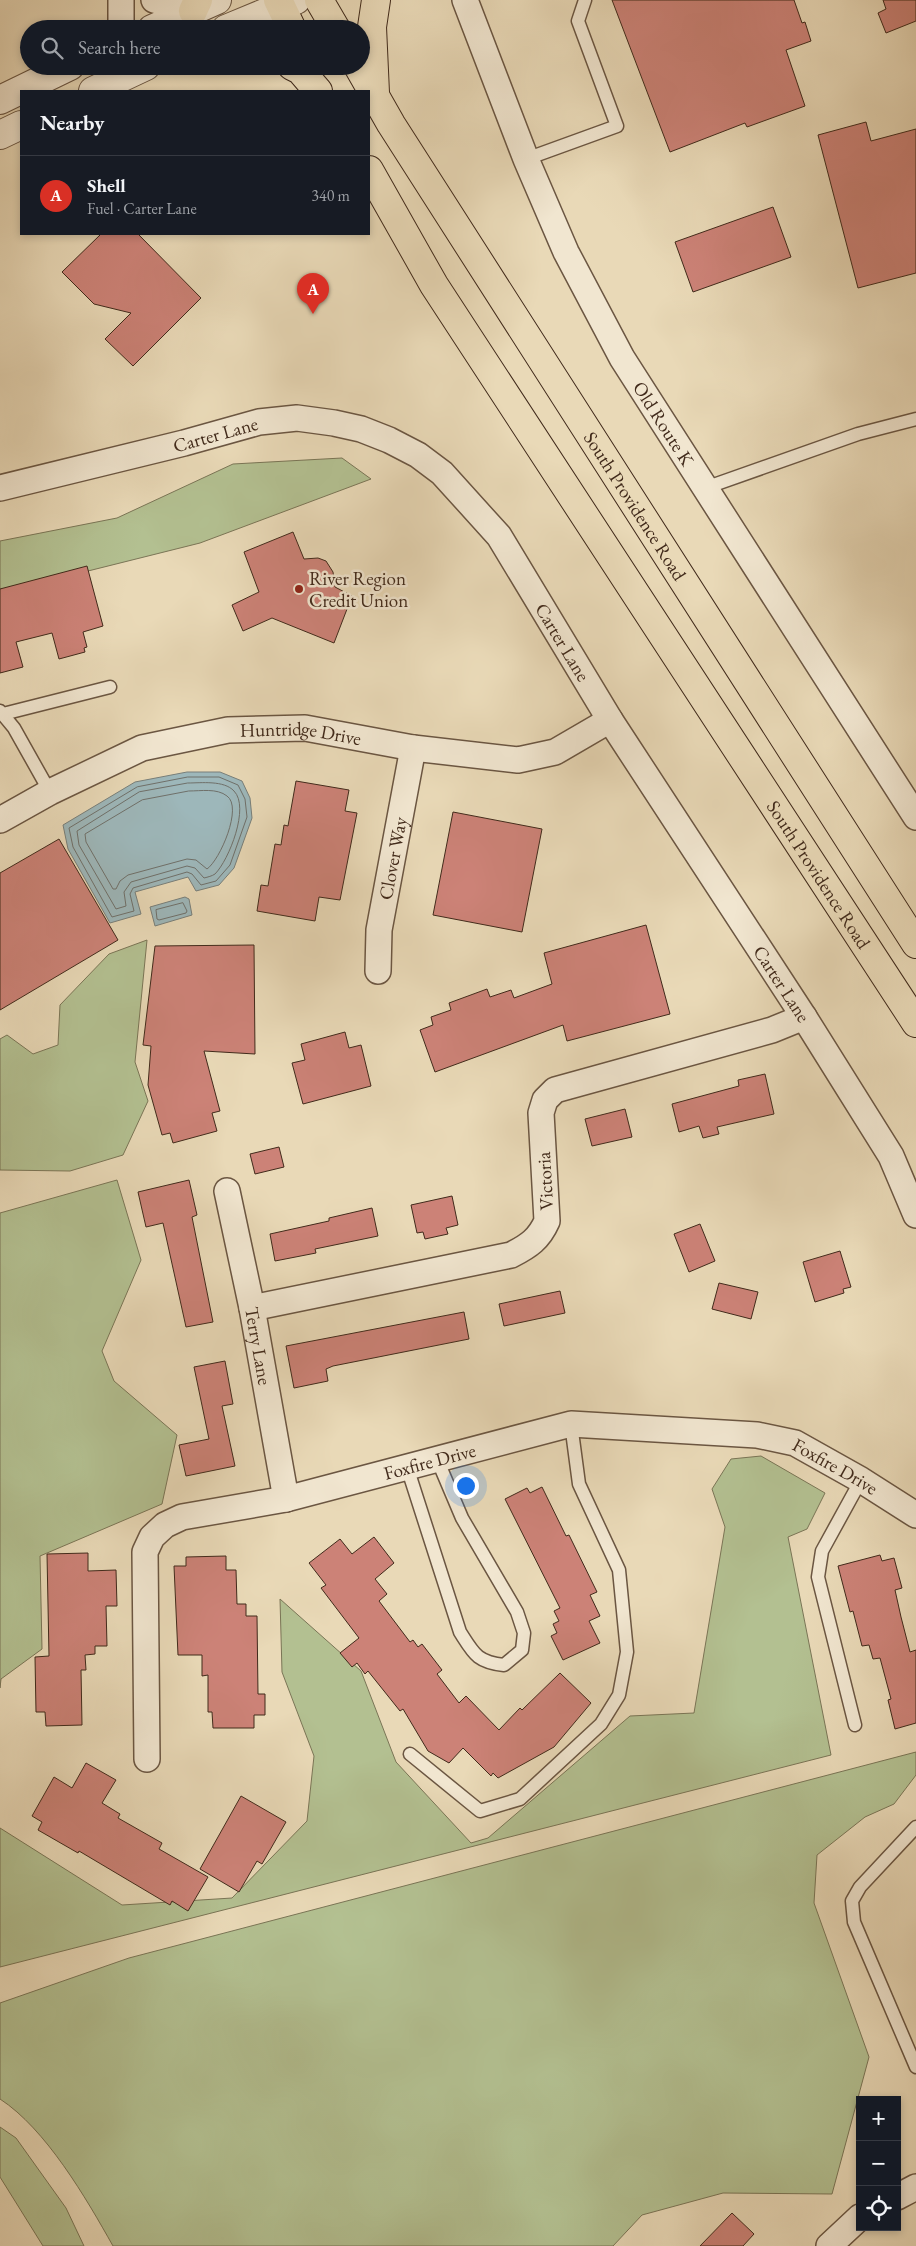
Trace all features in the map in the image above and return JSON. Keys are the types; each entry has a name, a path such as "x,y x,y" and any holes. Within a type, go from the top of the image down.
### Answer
{"main road":[{"path":"319,0 331,20"},
{"path":"375,97 372,27 376,0"},
{"path":"304,75 317,90"},
{"path":"317,75 324,90"},
{"name":"South Providence Road","path":"363,75 375,97 916,944"},
{"name":"South Providence Road","path":"370,172 434,285 916,1022"}],"street":[{"path":"121,0 121,20"},
{"path":"154,0 202,4"},
{"name":"Old Route K","path":"465,0 526,159 566,252 622,358 913,807"},
{"path":"170,20 202,4"},
{"path":"253,20 287,9"},
{"path":"21,90 51,75"},
{"path":"95,90 127,75"},
{"path":"0,100 20,90"},
{"path":"0,135 20,125"},
{"name":"Carter Lane","path":"0,488 184,443 259,422 296,418 334,422 361,429 389,440 424,459 442,473 499,536 610,720 804,1017 891,1156 916,1215"},
{"name":"Huntridge Drive","path":"0,820 50,792 142,748 228,730 305,728 413,748 518,760 555,752 610,720"},
{"name":"Clover Way","path":"378,971 379,930 413,748"},
{"name":"Victoria","path":"252,1308 511,1255 529,1246 541,1235 547,1221 541,1113 545,1100 555,1090 772,1030 804,1017"},
{"name":"Terry Lane","path":"227,1192 252,1308 286,1499"},
{"name":"Foxfire Drive","path":"148,1759 145,1552 152,1537 165,1525 182,1517 286,1499 571,1424 758,1435 794,1443 861,1480 916,1515"},
{"path":"901,2195 916,2187"},
{"path":"829,2246 856,2221"}],"lane":[{"path":"526,159 617,126 578,21 586,0"},
{"path":"705,488 858,434 916,419"},
{"path":"50,792 14,728 2,712 110,687"},
{"path":"410,1754 480,1811 520,1799 601,1724 620,1695 627,1652 619,1570 579,1484 571,1424"},
{"path":"407,1467 460,1632 473,1653 488,1663 504,1665 522,1650 524,1633 517,1612 462,1518 437,1459"},
{"path":"855,1724 818,1576 822,1551 861,1480"},
{"path":"916,1827 860,1887 852,1901 854,1922 916,2067"}],"green space":[{"path":"342,458 371,479 200,543 0,593 0,541 117,518 233,464"},
{"path":"147,940 135,1062 148,1101 123,1155 70,1171 0,1170 0,1039 7,1035 33,1054 58,1045 60,1005 109,954"},
{"path":"117,1180 141,1260 102,1351 114,1381 177,1435 162,1504 40,1556 42,1649 1,1679 0,1688 0,1213"},
{"path":"761,1456 825,1493 807,1529 788,1537 831,1755 0,1967 0,1828 122,1905 232,1898 307,1821 314,1756 282,1672 280,1599 361,1671 396,1762 471,1843 488,1838 630,1716 694,1713 725,1527 712,1489 731,1459"},
{"path":"916,1752 916,1775 894,1804 865,1817 817,1855 814,1903 869,2057 858,2096 856,2096 856,2105 832,2194 723,2193 642,2215 613,2246 113,2246 78,2186 49,2146 17,2112 0,2099 0,2003 129,1958"},
{"path":"0,2127 16,2138 66,2208 84,2246 43,2246 0,2177"}],"water":[{"path":"187,772 220,772 242,781 250,798 252,818 234,868 219,885 196,891 188,877 135,892 141,914 110,923 68,849 63,825 135,782"},
{"path":"185,897 189,899 192,915 155,926 150,907"}],"building":[{"path":"612,0 794,0 802,23 805,22 811,41 786,50 805,106 747,127 745,123 670,152"},
{"path":"883,0 916,0 916,21 886,33 878,13 886,9"},
{"path":"866,122 871,141 916,129 916,273 858,288 818,135"},
{"path":"773,207 791,257 693,292 675,242"},
{"path":"100,235 139,235 201,298 133,366 105,339 131,313 94,304 62,272"},
{"name":"River Region Credit Union","path":"293,532 304,559 318,558 326,561 333,572 335,587 352,596 334,643 272,618 243,631 232,605 259,592 244,552"},
{"path":"87,566 103,626 83,632 87,647 84,648 85,652 59,659 52,633 16,642 23,667 0,673 0,589"},
{"path":"296,781 349,790 345,811 357,813 340,900 319,897 315,921 257,911 261,885 268,886 275,844 281,845 284,825 288,826"},
{"path":"453,812 542,829 522,932 433,915"},
{"path":"59,839 118,940 0,1010 0,873"},
{"path":"646,925 670,1014 567,1041 563,1025 435,1072 420,1030 433,1025 431,1017 451,1010 449,1003 487,989 490,997 511,990 514,998 552,984 544,953"},
{"path":"254,945 255,1054 204,1051 220,1111 212,1113 217,1131 173,1143 170,1133 162,1135 148,1085 151,1046 143,1045 155,946"},
{"path":"345,1032 349,1048 361,1045 371,1086 303,1104 292,1063 305,1060 301,1044"},
{"path":"765,1074 774,1114 717,1127 719,1134 703,1138 699,1126 679,1132 672,1104 739,1086 738,1080"},
{"path":"625,1109 632,1137 592,1146 585,1119"},
{"path":"279,1147 284,1167 255,1174 250,1154"},
{"path":"189,1180 197,1215 192,1217 213,1322 186,1327 163,1223 146,1227 138,1192"},
{"path":"452,1196 458,1225 446,1228 448,1234 425,1239 423,1232 417,1233 411,1205"},
{"path":"372,1208 378,1236 315,1249 316,1253 275,1261 270,1234 329,1221 329,1218"},
{"path":"700,1224 715,1261 689,1272 674,1234"},
{"path":"840,1251 851,1287 843,1289 844,1293 815,1302 803,1262"},
{"path":"719,1283 758,1292 751,1319 712,1309"},
{"path":"560,1291 565,1313 504,1326 499,1304"},
{"path":"464,1312 469,1339 333,1366 326,1369 328,1381 294,1388 286,1346"},
{"path":"225,1361 233,1404 222,1406 235,1466 186,1476 179,1445 209,1439 194,1367"},
{"path":"542,1487 566,1536 569,1535 597,1592 590,1595 600,1616 589,1621 600,1643 563,1660 551,1636 557,1633 553,1624 559,1621 554,1611 560,1608 505,1499 527,1488 530,1493"},
{"path":"374,1537 394,1563 375,1579 387,1594 379,1601 410,1642 413,1640 418,1647 422,1644 442,1670 437,1674 459,1703 466,1696 499,1730 520,1708 522,1710 560,1673 591,1703 554,1747 498,1778 493,1773 491,1776 463,1748 449,1763 428,1751 403,1709 400,1711 368,1671 365,1674 357,1663 352,1667 340,1653 359,1638 321,1588 326,1585 309,1563 340,1539 352,1554"},
{"path":"88,1553 88,1571 116,1570 117,1606 106,1606 107,1646 95,1646 95,1654 85,1655 86,1670 81,1670 82,1725 46,1726 45,1712 36,1712 35,1657 49,1656 47,1554"},
{"path":"880,1555 882,1561 894,1558 902,1588 895,1590 901,1617 910,1652 916,1650 916,1723 895,1729 888,1700 891,1699 880,1658 873,1659 869,1645 862,1646 853,1611 850,1612 838,1566"},
{"path":"226,1556 226,1570 236,1570 237,1604 246,1604 246,1616 257,1616 258,1694 265,1694 265,1715 254,1715 254,1728 213,1728 212,1712 208,1712 208,1675 202,1676 202,1655 178,1655 174,1566 186,1566 186,1557"},
{"path":"86,1763 116,1780 102,1803 120,1814 118,1818 162,1843 159,1849 208,1877 188,1911 172,1901 170,1905 79,1851 78,1853 38,1830 42,1822 32,1816 54,1777 72,1788"},
{"path":"241,1796 286,1822 262,1864 257,1861 239,1892 200,1869"},
{"path":"732,2213 754,2234 743,2246 700,2246"}],"place":[{"name":"Shell","path":"313,314"},
{"name":"River Region Credit Union","path":"299,589"}]}
